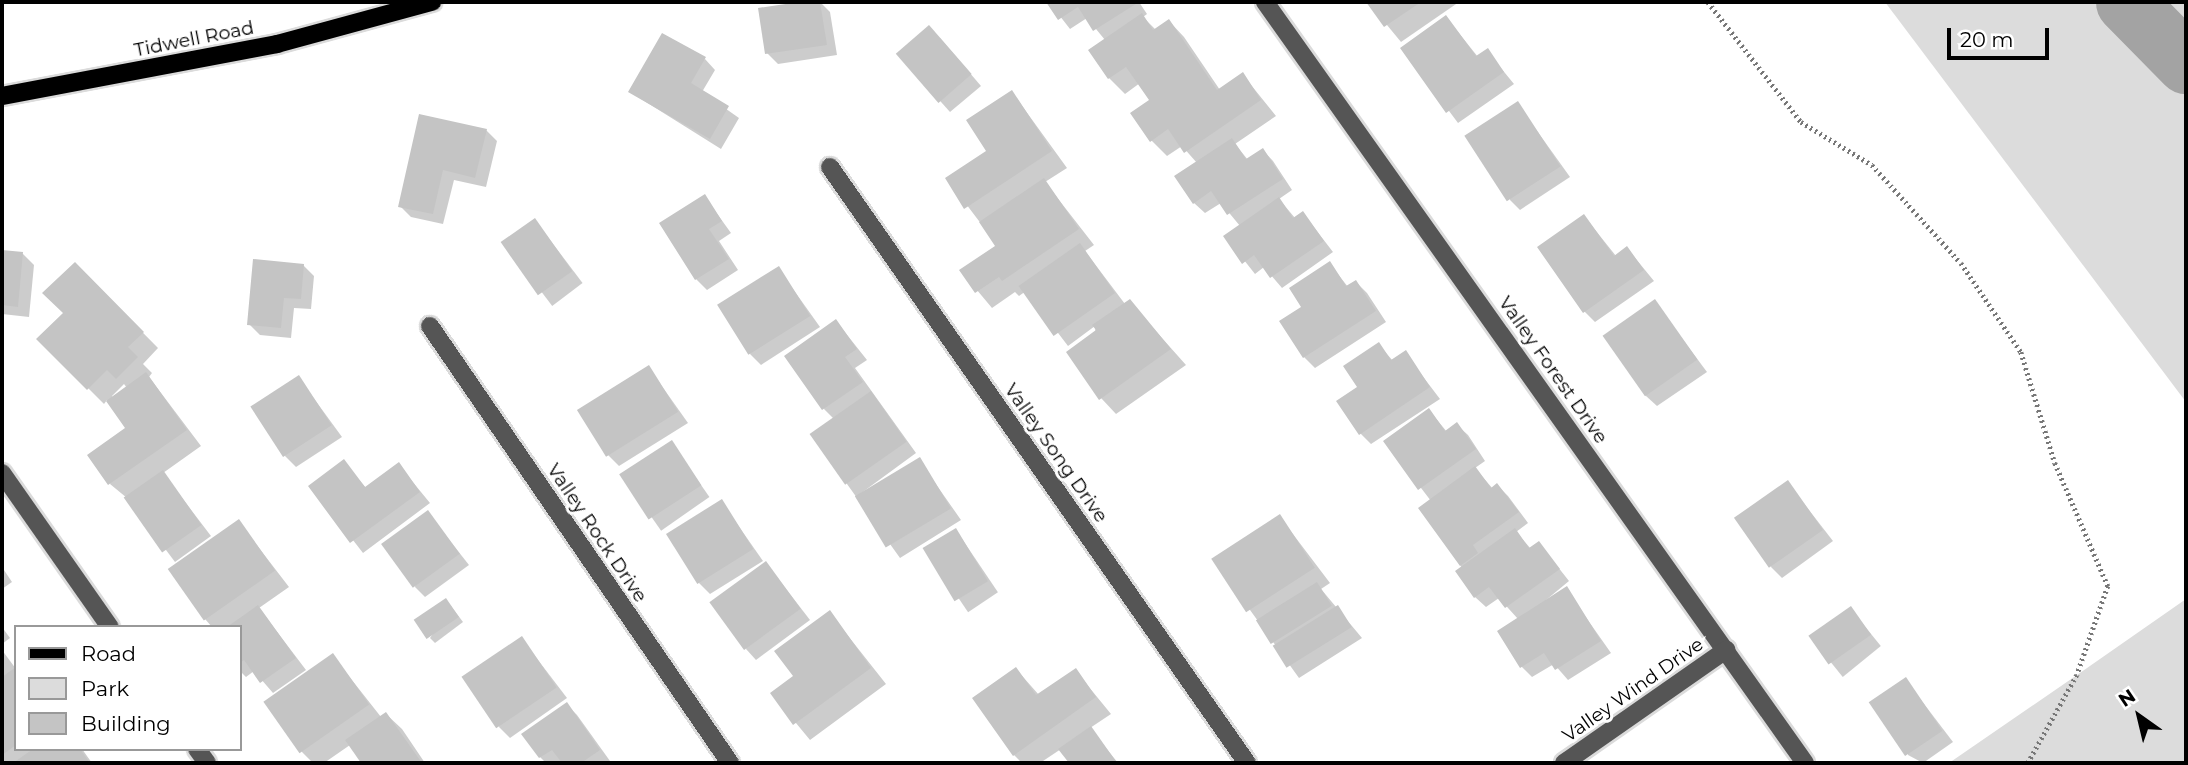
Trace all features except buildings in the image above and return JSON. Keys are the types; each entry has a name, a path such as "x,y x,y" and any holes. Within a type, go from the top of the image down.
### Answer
{"main road":[{"name":"Tidwell Road","path":"391,13 412,2"},
{"name":"Tidwell Road","path":"2,96 276,44 432,2"}],"street":[{"name":"Valley Forest Drive","path":"1265,2 1805,763"},
{"name":"Valley Song Drive","path":"831,167 1247,763"},
{"name":"Valley Rock Drive","path":"430,326 730,763"},
{"path":"2,472 109,625"},
{"name":"Valley Wind Drive","path":"1564,763 1726,650"}],"path":[{"path":"1707,2 1801,122 1872,165 1961,263 2021,352 2055,463 2108,586 2077,675 2028,763"}],"green space":[{"path":"1885,2 2186,2 2186,402"},
{"path":"2186,599 2186,763 1949,763 2077,675"}],"waterway":[{"path":"2126,2 2186,63"}]}
